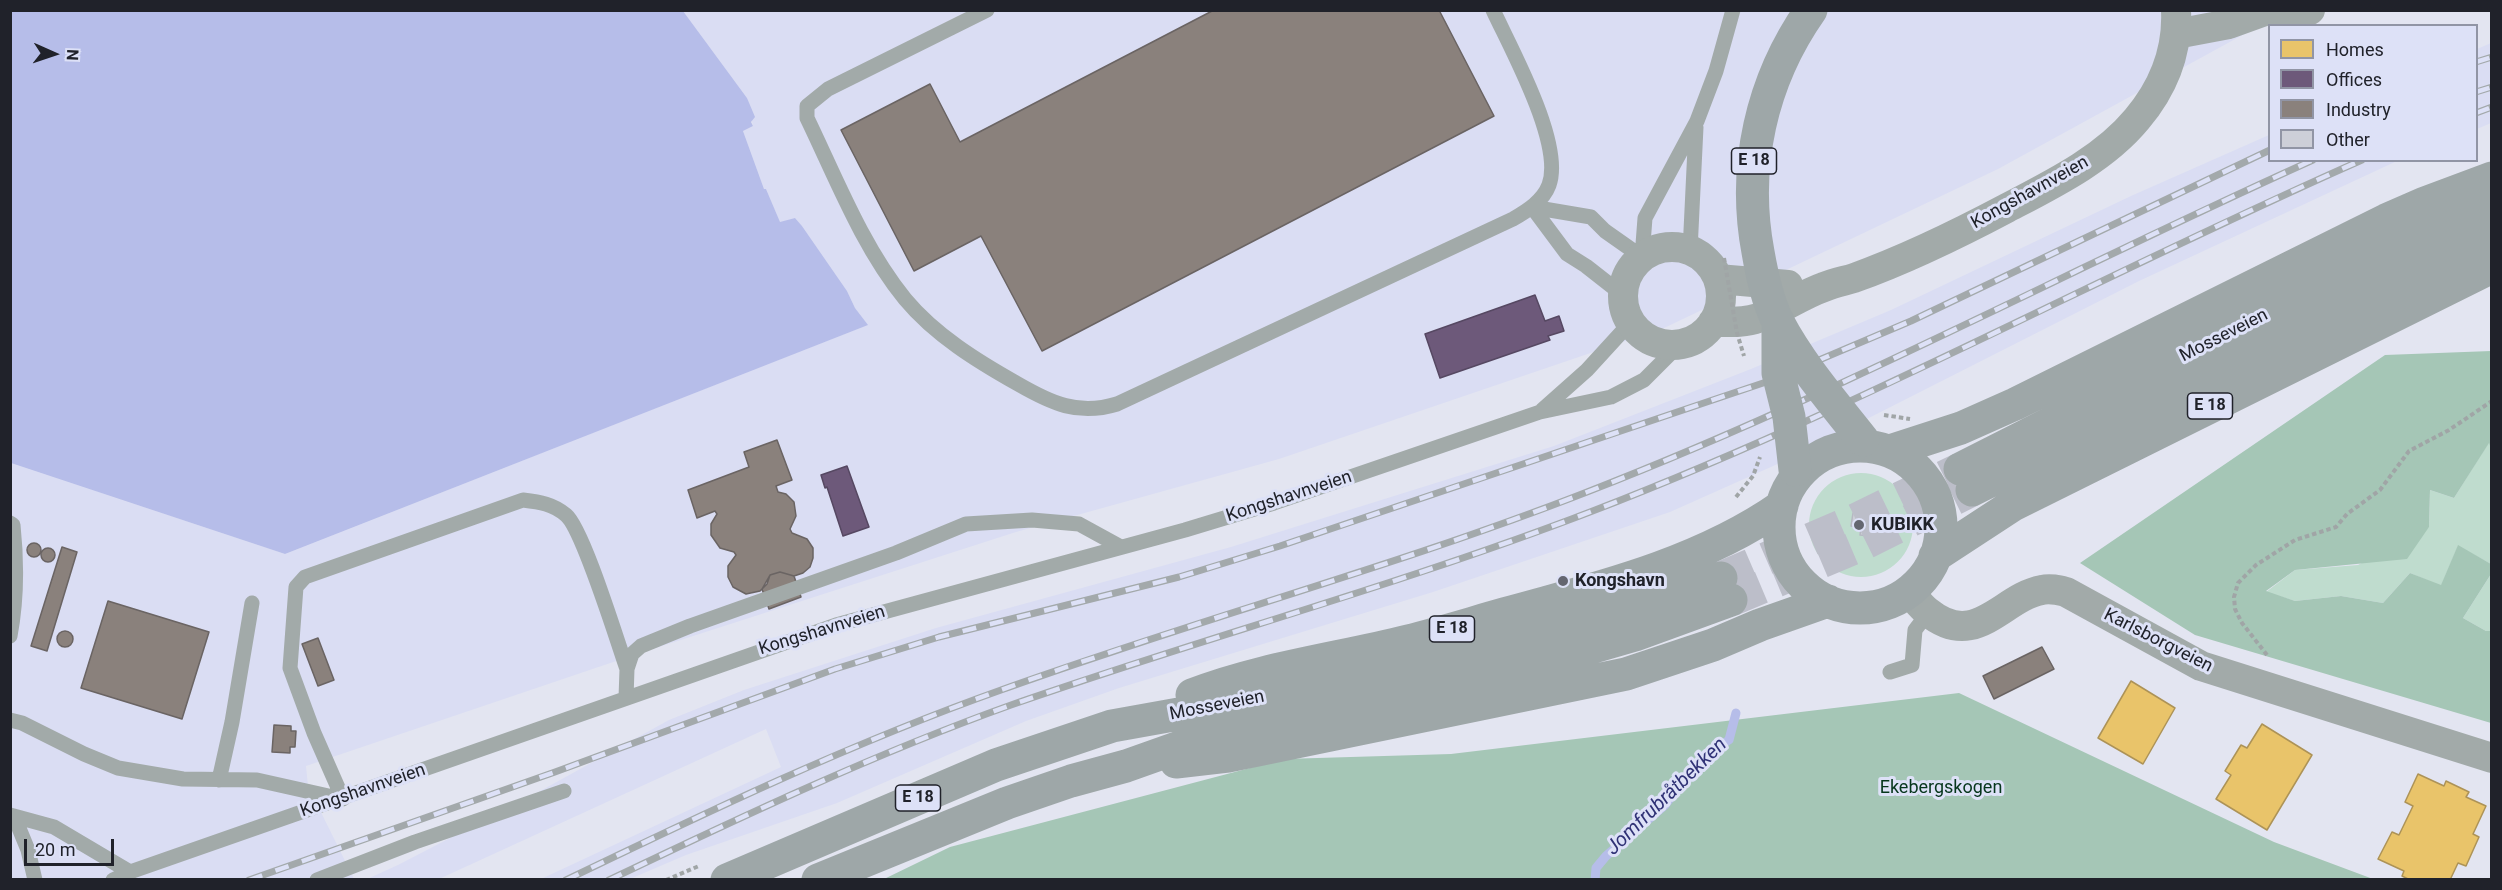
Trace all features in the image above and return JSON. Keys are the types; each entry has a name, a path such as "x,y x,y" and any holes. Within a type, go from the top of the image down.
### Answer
{"highway":[{"name":"E 18","path":"1778,321 1778,373 1790,417 1791,485 1779,534 1787,562 1804,585 1828,601 1844,606 1878,606 1894,601 1919,602 1920,582 1935,556 1940,536 1940,515 1935,495 1923,476 1909,462 1874,446 1804,363 1778,321 1767,293 1756,242 1752,213 1754,157 1764,104 1792,38 1811,10"},
{"name":"E 18","path":"1112,726 1224,683 1407,641 1628,578 1724,540 1759,522 1810,463 1828,452 1848,446 1874,446 1961,428 2015,404 2386,220 2425,202 2492,178"},
{"name":"Mosseveien","path":"2492,209 2300,297 1966,480 2492,235"},
{"name":"E 18","path":"1935,556 2013,506 2492,267"},
{"name":"Mosseveien","path":"727,879 996,765 1112,726 1229,705 1331,682 1483,653 1627,613 1726,589 1588,650 1486,675 1219,733 1126,766 1071,781 1007,803 818,879"},
{"name":"E 18","path":"1126,766 1228,756 1626,674 1713,645 1760,625 1828,601"}],"street":[{"name":"Kongshavnveien","path":"1713,322 1757,319 1824,286 1854,278 1937,243 2039,191 2093,158 2126,131 2148,104 2164,77 2176,22 2229,24 2264,11 2310,10"},
{"path":"1673,247 1690,251 1711,267 1718,279 1719,308 1713,322 1704,333 1679,345 1665,345 1651,341 1640,333 1626,309 1632,268 1642,257 1657,250 1673,247"},
{"name":"Kongshavnveien","path":"1718,279 1824,286"},
{"name":"Karlsborgveien","path":"1919,602 1952,624 1964,626 1977,624 2042,599 2054,589 2066,592 2201,666 2492,758"}],"lane":[{"path":"987,10 828,89 807,106 807,118 866,238 906,299 975,360 1044,399 1085,410 1098,410 1117,404 1513,219 1532,207 1549,188 1552,176 1552,156 1531,89 1492,10"},
{"path":"1642,257 1645,218 1697,121 1716,71 1733,10"},
{"path":"1690,251 1697,121"},
{"path":"1532,207 1591,217 1605,231 1642,257"},
{"path":"1532,207 1567,254 1586,266 1626,309"},
{"name":"Kongshavnveien","path":"1540,412 1587,370 1626,309"},
{"name":"Kongshavnveien","path":"113,879 836,625 1274,503 1540,412 1611,397 1644,380 1679,345"},
{"path":"343,799 314,733 290,668 296,587 305,577 524,500 547,503 568,516 580,538 627,669"},
{"path":"626,698 627,669 632,654 641,646 966,524 1032,520 1079,524 1121,547"},
{"path":"10,523 13,525 17,564 14,616 10,636"},
{"path":"1890,672 1912,665 1919,602"},
{"path":"219,780 232,722 252,603"},
{"path":"10,720 22,723 118,768 183,779 257,780 343,799"},
{"path":"317,879 564,790"},
{"path":"12,816 54,827 130,872"},
{"path":"12,816 28,850 35,879"}],"path":[{"path":"2280,691 2279,678 2273,664 2242,623 2235,609 2234,597 2238,583 2256,565 2295,540 2336,527 2347,514 2380,490 2409,451 2449,430 2492,401"}],"shaded area":[{"path":"683,11 2305,11 2248,32 1998,169 1664,328 1279,459 1016,532 631,656 306,766 308,786 354,879 11,880 11,463 285,554 867,325 847,291 802,226 795,218 780,223 766,189 764,189 743,131 753,126 747,98"},
{"path":"2491,43 2491,123 2478,129 2478,49"},
{"path":"2268,135 2268,162 2395,162 2139,281 1782,462 1670,512 1433,592 1119,688 1026,721 837,803 686,855 630,879 541,879 781,767 766,729 439,879 365,880 533,795 669,720 744,690 936,628 1231,547 1554,446 1751,369 1891,310 2131,196"}],"green space":[{"path":"2491,351 2491,448 2489,443 2454,498 2430,490 2429,527 2407,559 2295,570 2266,591 2295,601 2341,596 2383,603 2410,573 2441,585 2458,545 2491,564 2491,574 2463,618 2486,631 2491,631 2491,723 2195,635 2080,563 2385,355"},
{"path":"2489,442 2492,448 2491,564 2458,546 2441,586 2410,573 2383,603 2341,596 2295,601 2266,592 2295,570 2358,565 2429,527 2430,490 2454,498"},
{"path":"1861,473 1881,477 1898,488 1909,505 1913,525 1909,545 1898,562 1881,573 1861,577 1841,573 1824,562 1813,545 1809,525 1813,505 1824,488 1841,477"},
{"path":"2491,574 2491,631 2486,631 2463,618"},
{"name":"Ekebergskogen","path":"1959,693 2274,842 2373,879 882,880 950,847 1284,759 1451,754"}],"water":[{"path":"11,10 683,11 747,98 755,117 751,122 753,126 743,131 764,189 780,222 795,218 802,226 868,325 285,554 11,463"}],"building: Homes":[{"path":"2131,681 2175,708 2143,764 2098,738"},
{"path":"2262,724 2312,755 2267,830 2216,799 2231,775 2225,771 2241,745 2247,748"},
{"path":"2418,774 2444,786 2446,781 2469,792 2466,797 2486,806 2473,834 2479,837 2466,866 2458,863 2450,880 2410,880 2402,876 2404,871 2378,859 2392,832 2399,835 2413,806 2405,802"}],"building: Offices":[{"path":"1535,295 1545,321 1559,316 1564,331 1548,336 1550,340 1440,378 1425,334"},
{"path":"847,466 869,527 843,536 821,475"}],"building: Industry":[{"path":"1214,10 1439,10 1494,116 1042,351 981,236 914,271 841,130 930,84 960,142"},
{"path":"777,440 792,480 776,486 778,492 786,494 794,502 796,516 790,529 792,533 807,539 813,548 813,558 810,567 803,573 794,576 780,572 770,575 767,584 760,591 746,594 733,587 728,577 728,566 736,555 734,552 720,548 711,535 711,524 717,514 715,511 697,518 688,490 749,467 744,452"},
{"path":"34,543 39,545 41,550 39,555 34,557 29,555 27,550 29,545"},
{"path":"62,547 77,552 47,651 31,646"},
{"path":"48,548 53,550 55,555 53,560 48,562 43,560 41,555 43,550"},
{"path":"780,572 794,576 801,597 769,609 762,589 770,575"},
{"path":"108,601 209,632 182,719 81,688"},
{"path":"62,631 68,631 73,639 71,645 62,647 57,642 57,636"},
{"path":"318,638 334,680 318,686 302,644"},
{"path":"2042,647 2054,669 1994,699 1983,676"},
{"path":"274,725 291,726 291,731 296,731 295,747 290,747 290,753 272,752"}],"building: Other":[{"name":"KUBIKK","path":"1853,513 1864,514 1862,524 1872,526 1870,536 1860,535 1861,528 1851,526"}],"waterway":[{"name":"Jomfrubråtbekken","path":"1595,880 1596,868 1606,856 1665,805 1683,780 1714,749 1729,740 1736,713"}],"tunnel":[{"path":"1721,578 1853,521 1960,469"},
{"path":"1731,600 1859,546 1972,490"}],"railway":[{"path":"2478,61 2492,57"},
{"path":"2478,91 2492,87"},
{"path":"2478,112 2492,107"},
{"path":"249,880 555,772 835,669 939,637 1179,577 1280,546 1772,380 1911,321 2268,151"},
{"path":"566,880 781,779 890,732 1074,664 1442,545 1587,492 1679,455 1862,374 2309,162"},
{"path":"609,880 808,787 960,724 1083,680 1446,564 1590,512 1688,473 1882,386 2358,162"}],"place":[{"name":"KUBIKK","path":"1859,525"},
{"name":"Kongshavn","path":"1563,581"}]}
